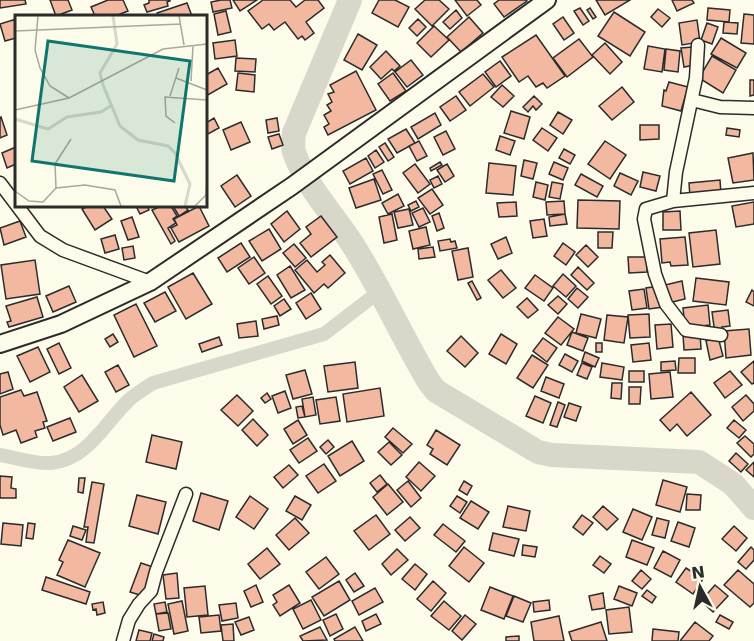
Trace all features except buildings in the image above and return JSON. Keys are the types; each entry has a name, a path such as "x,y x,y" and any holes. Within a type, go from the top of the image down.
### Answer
{"main road":[{"path":"0,344 61,324 150,282 292,186 546,0"}],"street":[{"path":"673,201 676,172 696,78 698,45"},
{"path":"692,100 720,107 754,108"},
{"path":"0,183 15,203"},
{"path":"722,335 686,330 666,304 656,274 644,219 646,209 673,201 754,193"},
{"path":"18,207 40,236 63,250 150,282"},
{"path":"123,641 129,620 151,591 186,494"}],"waterway":[{"path":"350,0 294,133 293,150 307,179 363,262 419,365 436,391 538,452 552,455 699,462 733,484 754,508"},
{"path":"0,455 38,463 51,463 76,455 95,438 130,399 153,383 324,334 380,291"}]}
